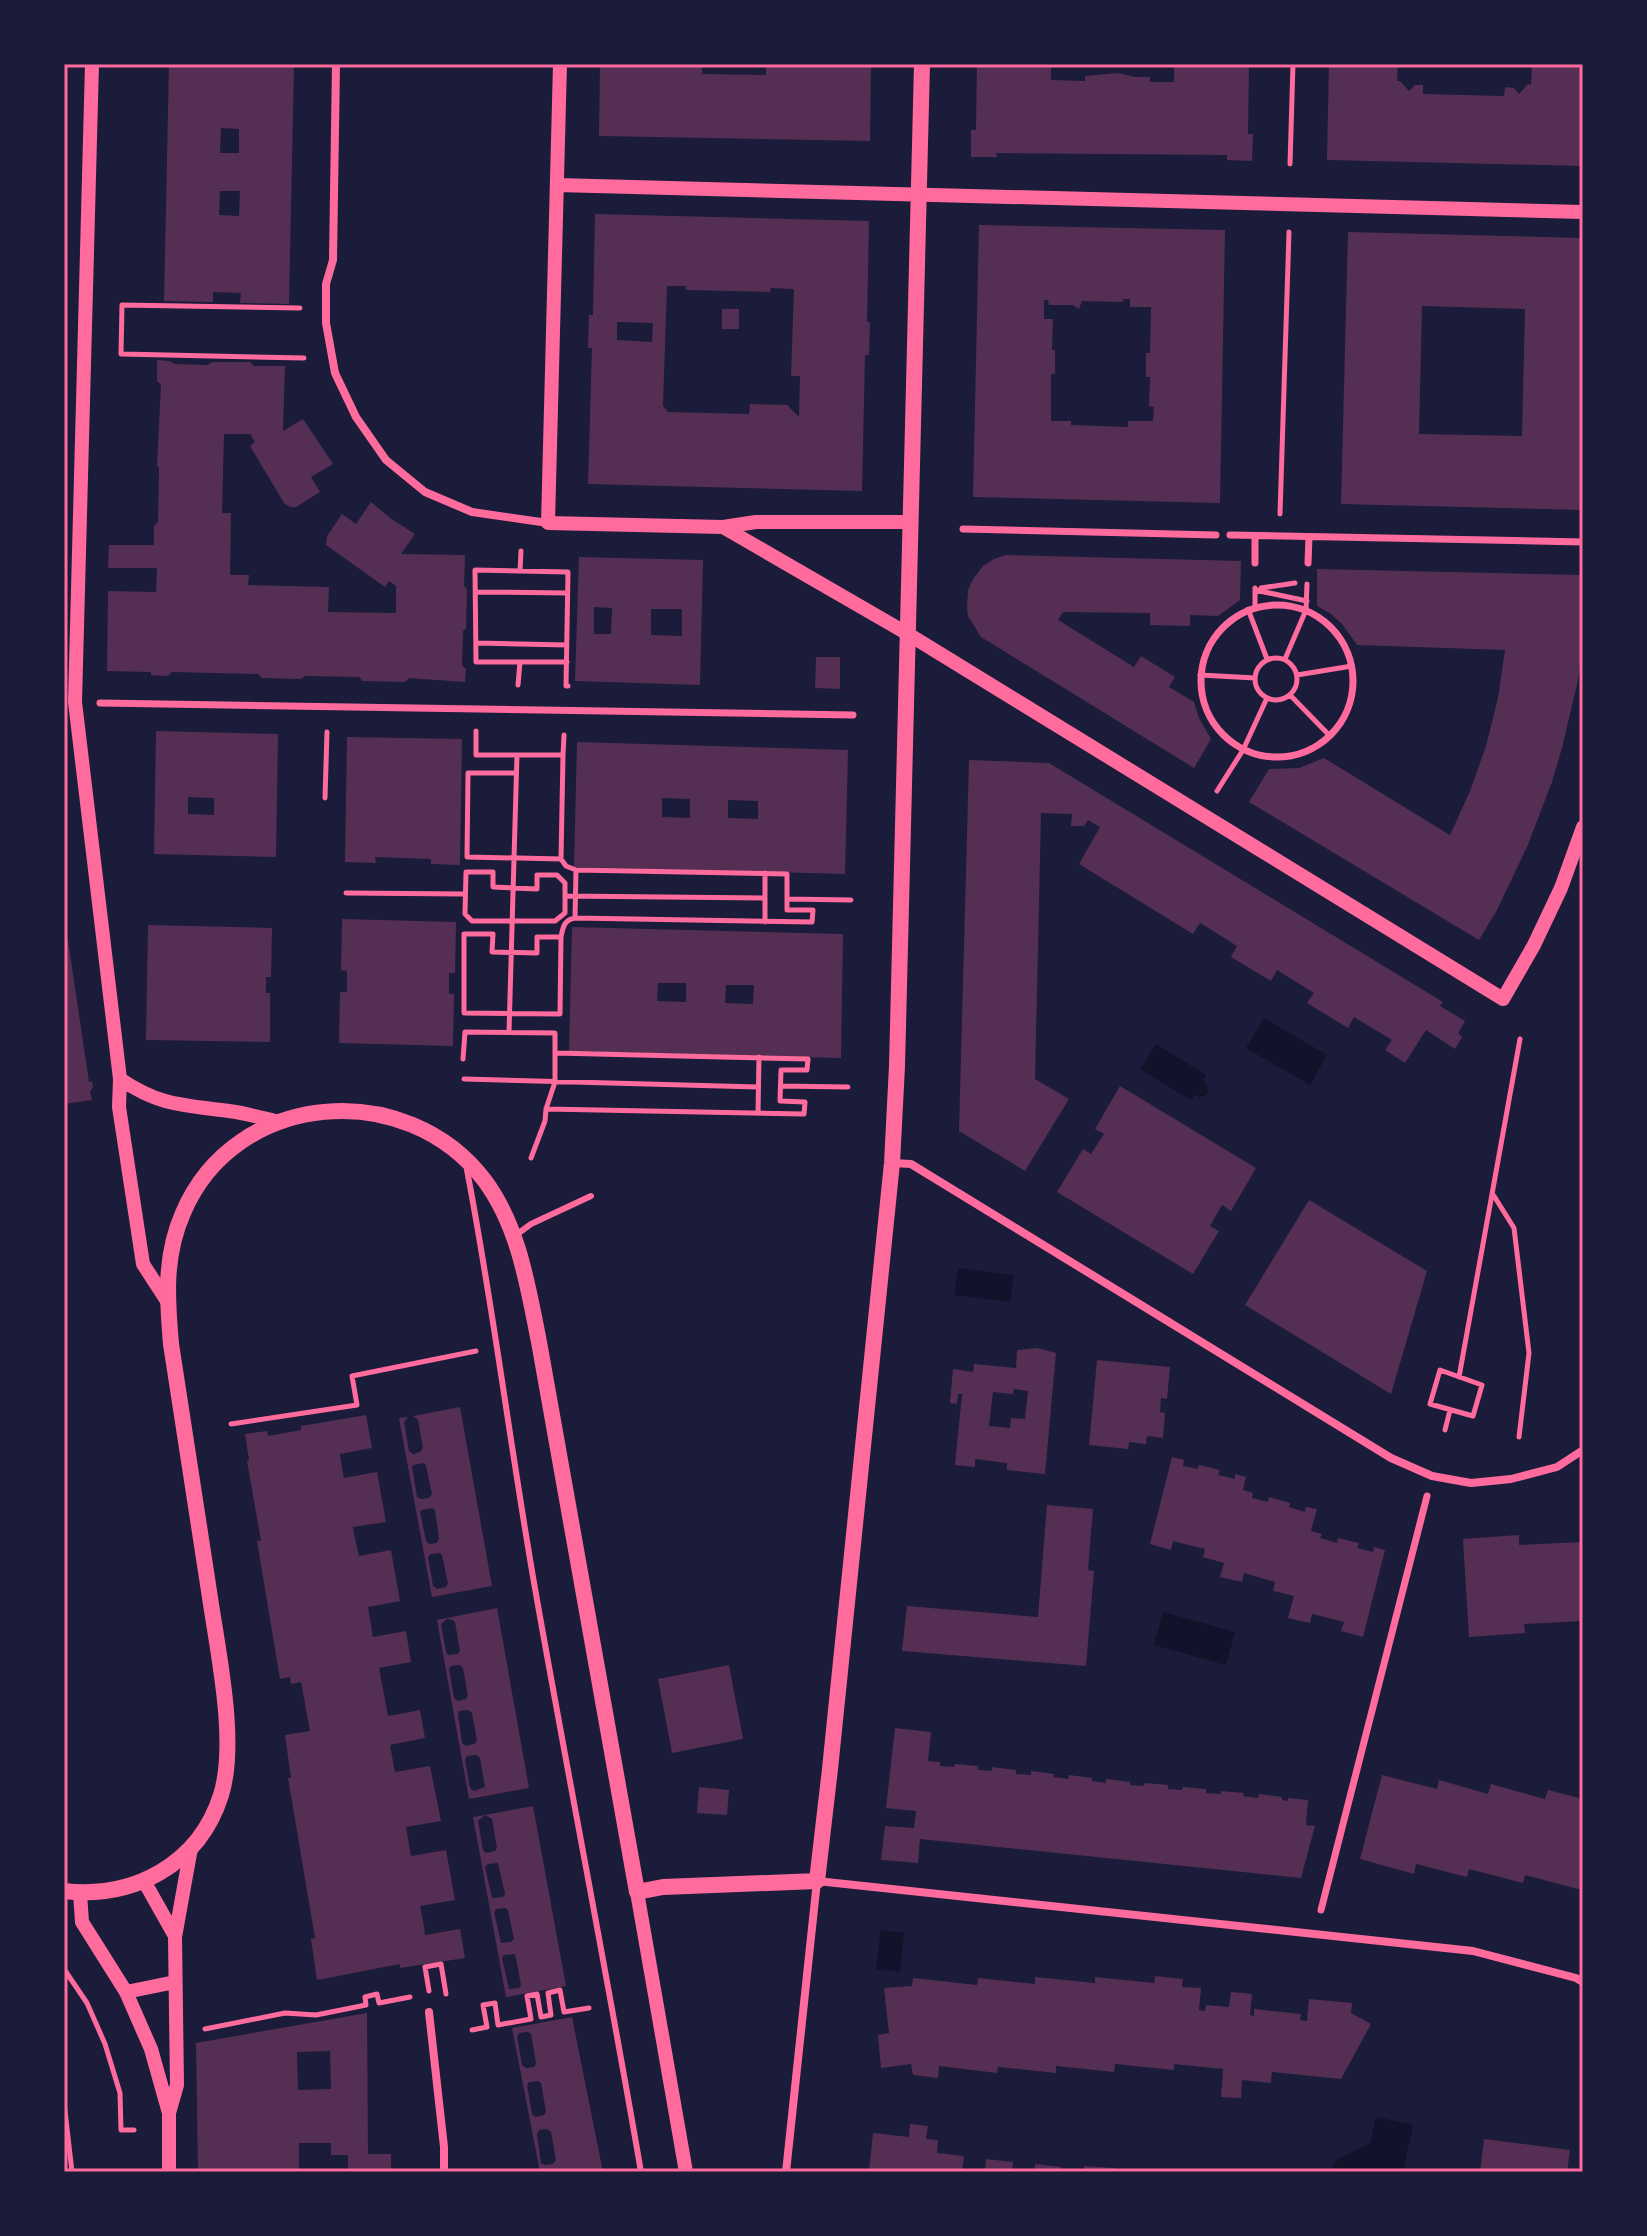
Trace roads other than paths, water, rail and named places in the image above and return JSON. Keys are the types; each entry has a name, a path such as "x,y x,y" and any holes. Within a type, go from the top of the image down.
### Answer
{"main road":[{"path":"72,1892 113,1891 144,1881 167,1868 191,1848 208,1824 226,1776 228,1748 223,1685 171,1344 167,1301 168,1260 174,1234 194,1192 229,1151 279,1122 318,1112 360,1110 413,1125 450,1146 485,1181 501,1207 513,1237 526,1274 539,1342 637,1892 663,1887 817,1881 892,1163 922,64"}],"street":[{"path":"92,64 75,702 120,1079 119,1107 143,1264 167,1301"},
{"path":"336,64 333,260 326,284 326,323 335,373 356,417 386,460 425,492 472,512 548,523 723,527 756,522 910,522"},
{"path":"548,523 560,64"},
{"path":"557,185 1583,212"},
{"path":"723,527 908,634 1503,999 1534,945 1561,888 1583,827"},
{"path":"963,529 1216,535"},
{"path":"1230,535 1583,542"},
{"path":"1255,536 1255,563"},
{"path":"1308,563 1309,537"},
{"path":"1287,605 1306,610 1328,623 1343,642 1352,666 1353,691 1346,716 1330,736 1311,750 1289,757 1266,757 1243,750 1224,737 1211,719 1202,698 1200,675 1205,654 1215,635 1230,620 1248,609 1287,605"},
{"path":"100,703 853,715"},
{"path":"120,1079 141,1093 173,1105 232,1111 279,1122"},
{"path":"892,1163 911,1164 1391,1458 1432,1476 1471,1483 1511,1479 1557,1467 1583,1450"},
{"path":"1321,1910 1427,1496"},
{"path":"169,2113 177,2085 175,1937 191,1848"},
{"path":"144,1881 175,1937"},
{"path":"786,2172 817,1881 1473,1951 1583,1982"},
{"path":"72,1892 82,1922 126,1992 151,2049 169,2113 169,2172"},
{"path":"637,1892 686,2172"},
{"path":"126,1992 175,1982"},
{"path":"429,2012 444,2172"}],"lane":[{"path":"465,1159 482,1247 535,1592 641,2172"},
{"path":"513,1237 531,1224 591,1196"}]}
